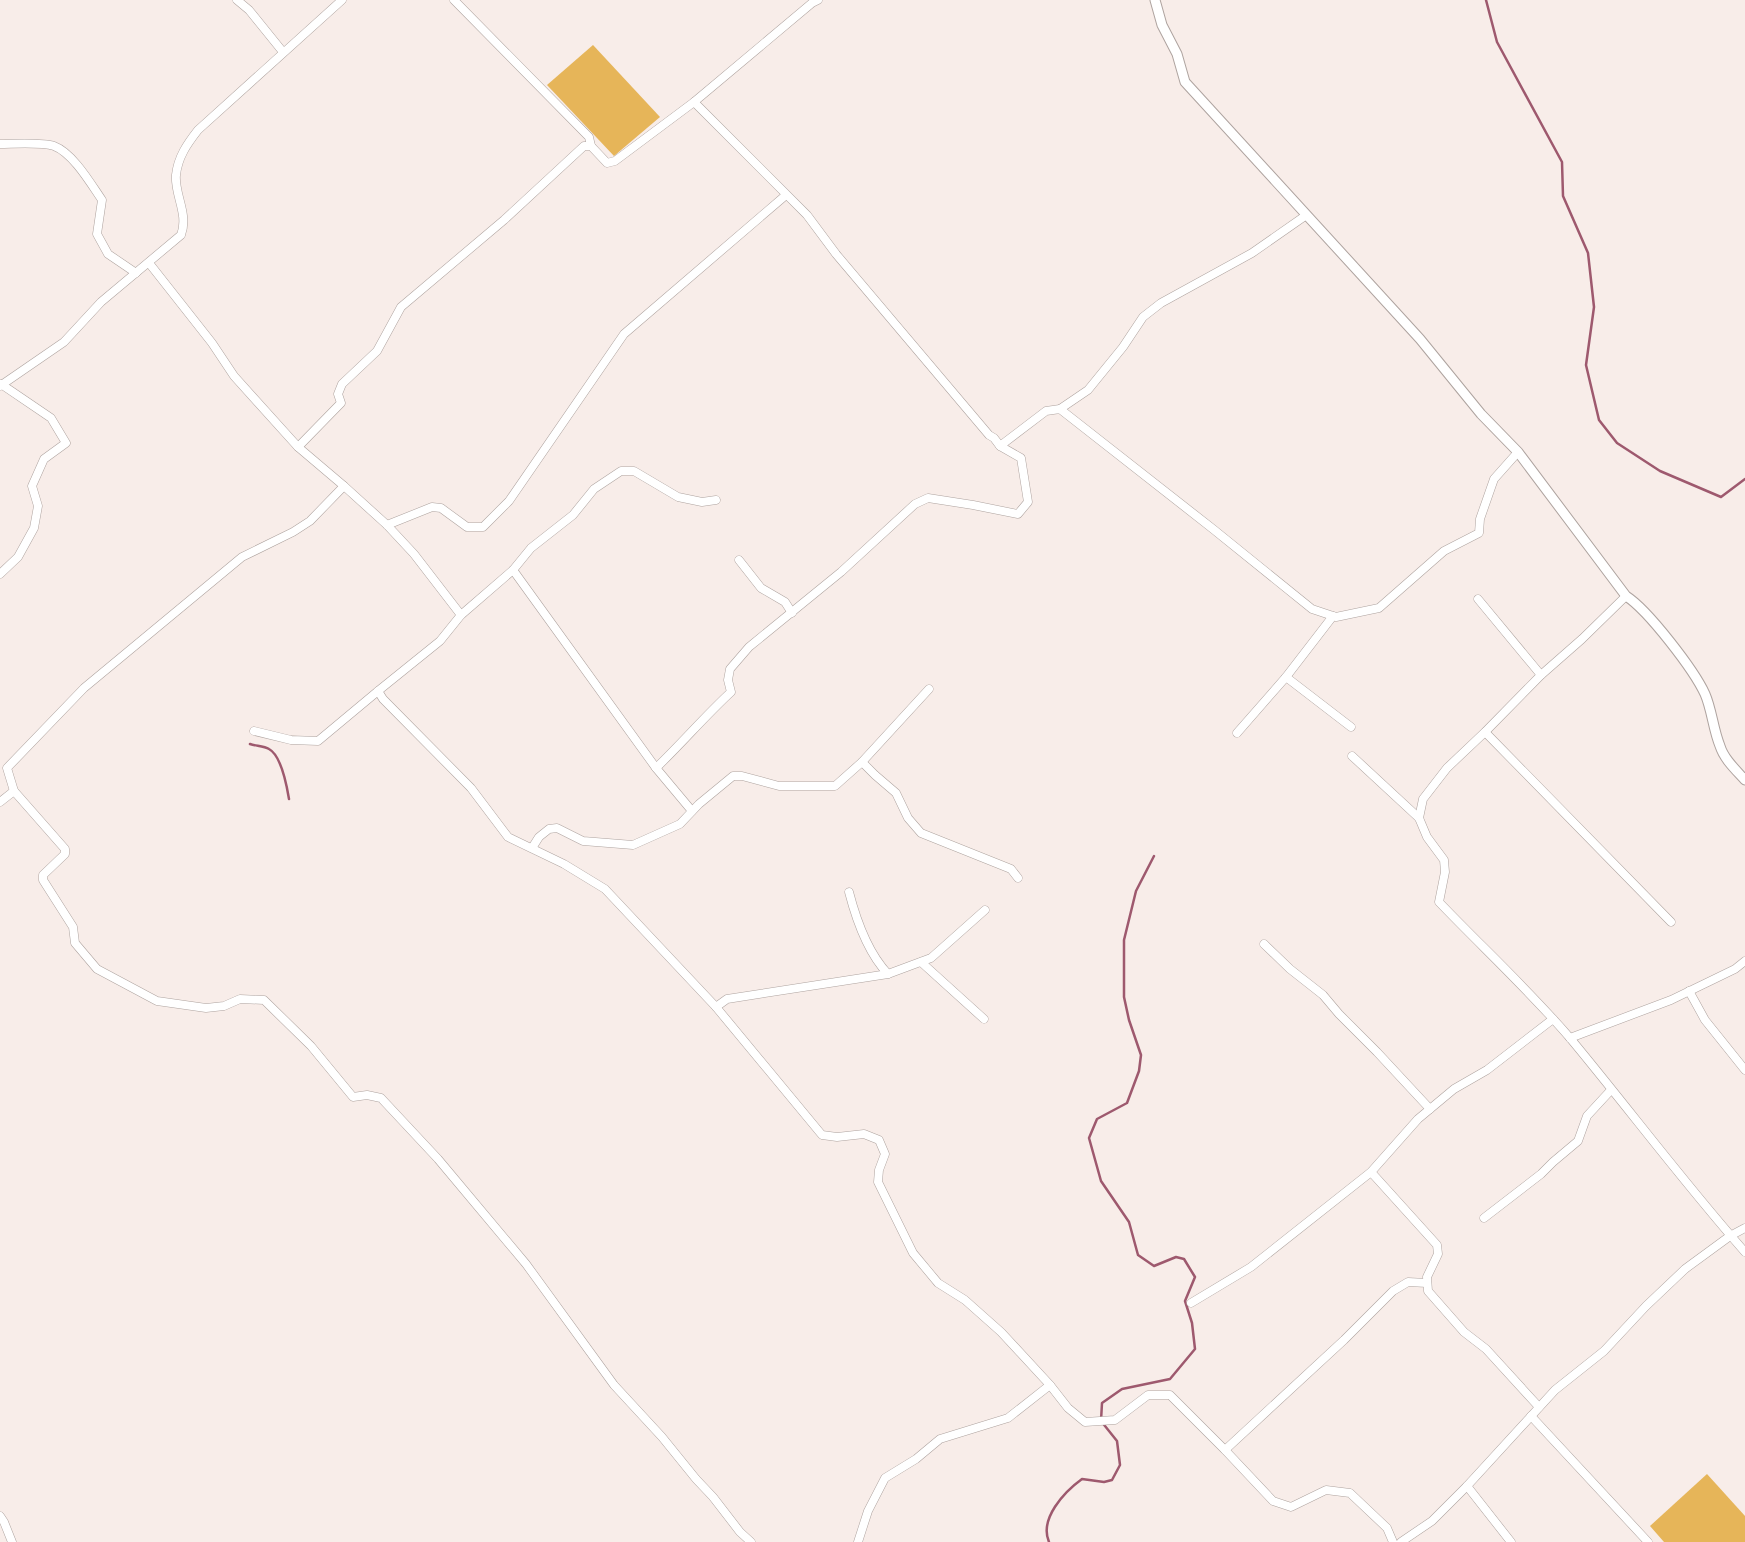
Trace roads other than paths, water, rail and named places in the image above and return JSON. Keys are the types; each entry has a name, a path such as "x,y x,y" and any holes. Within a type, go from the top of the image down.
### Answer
{"street":[{"path":"237,0 249,10 283,52"},
{"path":"0,574 18,557 34,528 38,506 32,486 44,459 66,443 51,418 1,385 64,342 101,302 181,236 185,226 176,176 183,149 198,130 342,0"},
{"path":"454,0 589,137 591,146 607,163 615,161 694,102 818,0"},
{"path":"1155,0 1162,25 1177,54 1184,82 1305,216 1420,339 1481,414 1518,452 1626,596 1634,601 1644,612 1694,675 1706,695 1720,748 1745,780"},
{"path":"656,768 684,742 703,718 731,692 728,680 730,669 750,647 866,550 915,504 928,498 973,504 1018,514 1028,502 1021,458 1000,446 994,438 989,436 836,254 807,215 694,102"},
{"path":"0,144 52,146 64,152 86,176 102,200 97,234 108,254 136,273"},
{"path":"298,447 341,403 338,394 342,384 377,351 401,307 504,220 584,146 591,146"},
{"path":"386,525 432,507 441,508 467,527 483,527 509,501 624,334 786,195"},
{"path":"1000,446 1046,411 1060,409 1088,390 1123,347 1143,317 1161,303 1252,253 1305,216"},
{"path":"149,263 212,343 234,376 298,447 344,486 414,554 460,615"},
{"path":"1060,409 1312,609 1336,617 1379,608 1444,551 1479,533 1480,519 1494,479 1518,452"},
{"path":"254,731 291,740 318,741 440,641 460,615 513,570 531,548 573,515 594,489 621,471 634,471 678,497 702,502 716,500"},
{"path":"344,486 310,521 293,532 242,557 84,688 7,768 14,792 65,848 65,854 43,875 42,880 73,927 75,943 97,969 157,1001 206,1008 224,1006 240,999 264,1000 311,1046 353,1097 367,1095 381,1098 438,1159 526,1264 614,1385 662,1437 696,1479 713,1496 740,1532 751,1542"},
{"path":"739,560 761,588 785,602 792,613"},
{"path":"513,570 656,768 692,811"},
{"path":"1419,818 1423,799 1448,768 1541,675 1582,639 1626,596"},
{"path":"1478,599 1541,675"},
{"path":"1237,733 1286,676 1333,616"},
{"path":"1286,676 1351,727"},
{"path":"532,848 539,837 548,829 557,828 583,842 633,845 680,824 699,804 733,776 742,776 779,786 835,786 862,762 929,689"},
{"path":"378,691 383,699 471,788 508,836 564,864 605,889 716,1007 822,1135 836,1137 864,1134 879,1140 885,1154 879,1170 878,1182 913,1252 938,1282 965,1300 1001,1332 1050,1385 1068,1408 1084,1422 1115,1420 1148,1395 1170,1395 1273,1501 1291,1507 1326,1490 1350,1493 1387,1528 1394,1542"},
{"path":"1486,732 1671,922"},
{"path":"1352,756 1419,818 1426,836 1444,860 1445,872 1439,902 1553,1018 1745,1252"},
{"path":"862,762 875,776 896,793 908,818 921,833 1010,869 1018,878"},
{"path":"0,802 14,792"},
{"path":"850,892 855,916 880,965 888,974"},
{"path":"716,1007 727,999 888,974 931,958 985,910"},
{"path":"1264,944 1290,969 1323,995 1430,1109"},
{"path":"1570,1038 1671,1000 1735,969 1745,961"},
{"path":"921,962 984,1019"},
{"path":"1689,991 1705,1020 1745,1070"},
{"path":"1191,1303 1251,1267 1371,1172 1418,1119 1430,1109 1454,1090 1486,1070 1553,1018"},
{"path":"1484,1218 1542,1174 1578,1140 1587,1116 1611,1090"},
{"path":"1371,1172 1438,1245 1438,1254 1427,1277 1428,1291 1464,1332 1486,1350 1539,1407"},
{"path":"1401,1542 1432,1521 1467,1486 1555,1390 1604,1350 1685,1269 1730,1236 1745,1228"},
{"path":"1225,1450 1344,1340 1392,1291 1408,1282 1428,1283"},
{"path":"858,1542 868,1511 886,1478 916,1459 940,1439 1008,1418 1050,1385"},
{"path":"1531,1416 1648,1542"},
{"path":"1467,1486 1512,1542"},
{"path":"0,1516 12,1542"}],"waterway":[{"path":"1486,0 1497,42 1562,162 1563,196 1588,253 1594,307 1586,365 1599,420 1617,443 1660,471 1721,497 1745,479"},
{"path":"250,744 267,748 274,753 281,765 289,799"},
{"path":"1049,1542 1047,1524 1050,1515 1068,1491 1082,1479 1104,1482 1112,1480 1120,1465 1117,1441 1101,1421 1102,1403 1122,1389 1170,1379 1195,1349 1192,1323 1185,1301 1195,1277 1184,1259 1176,1257 1154,1266 1138,1255 1129,1222 1101,1181 1089,1138 1097,1119 1127,1103 1139,1071 1141,1055 1129,1020 1124,997 1124,940 1136,891 1154,856"}]}
